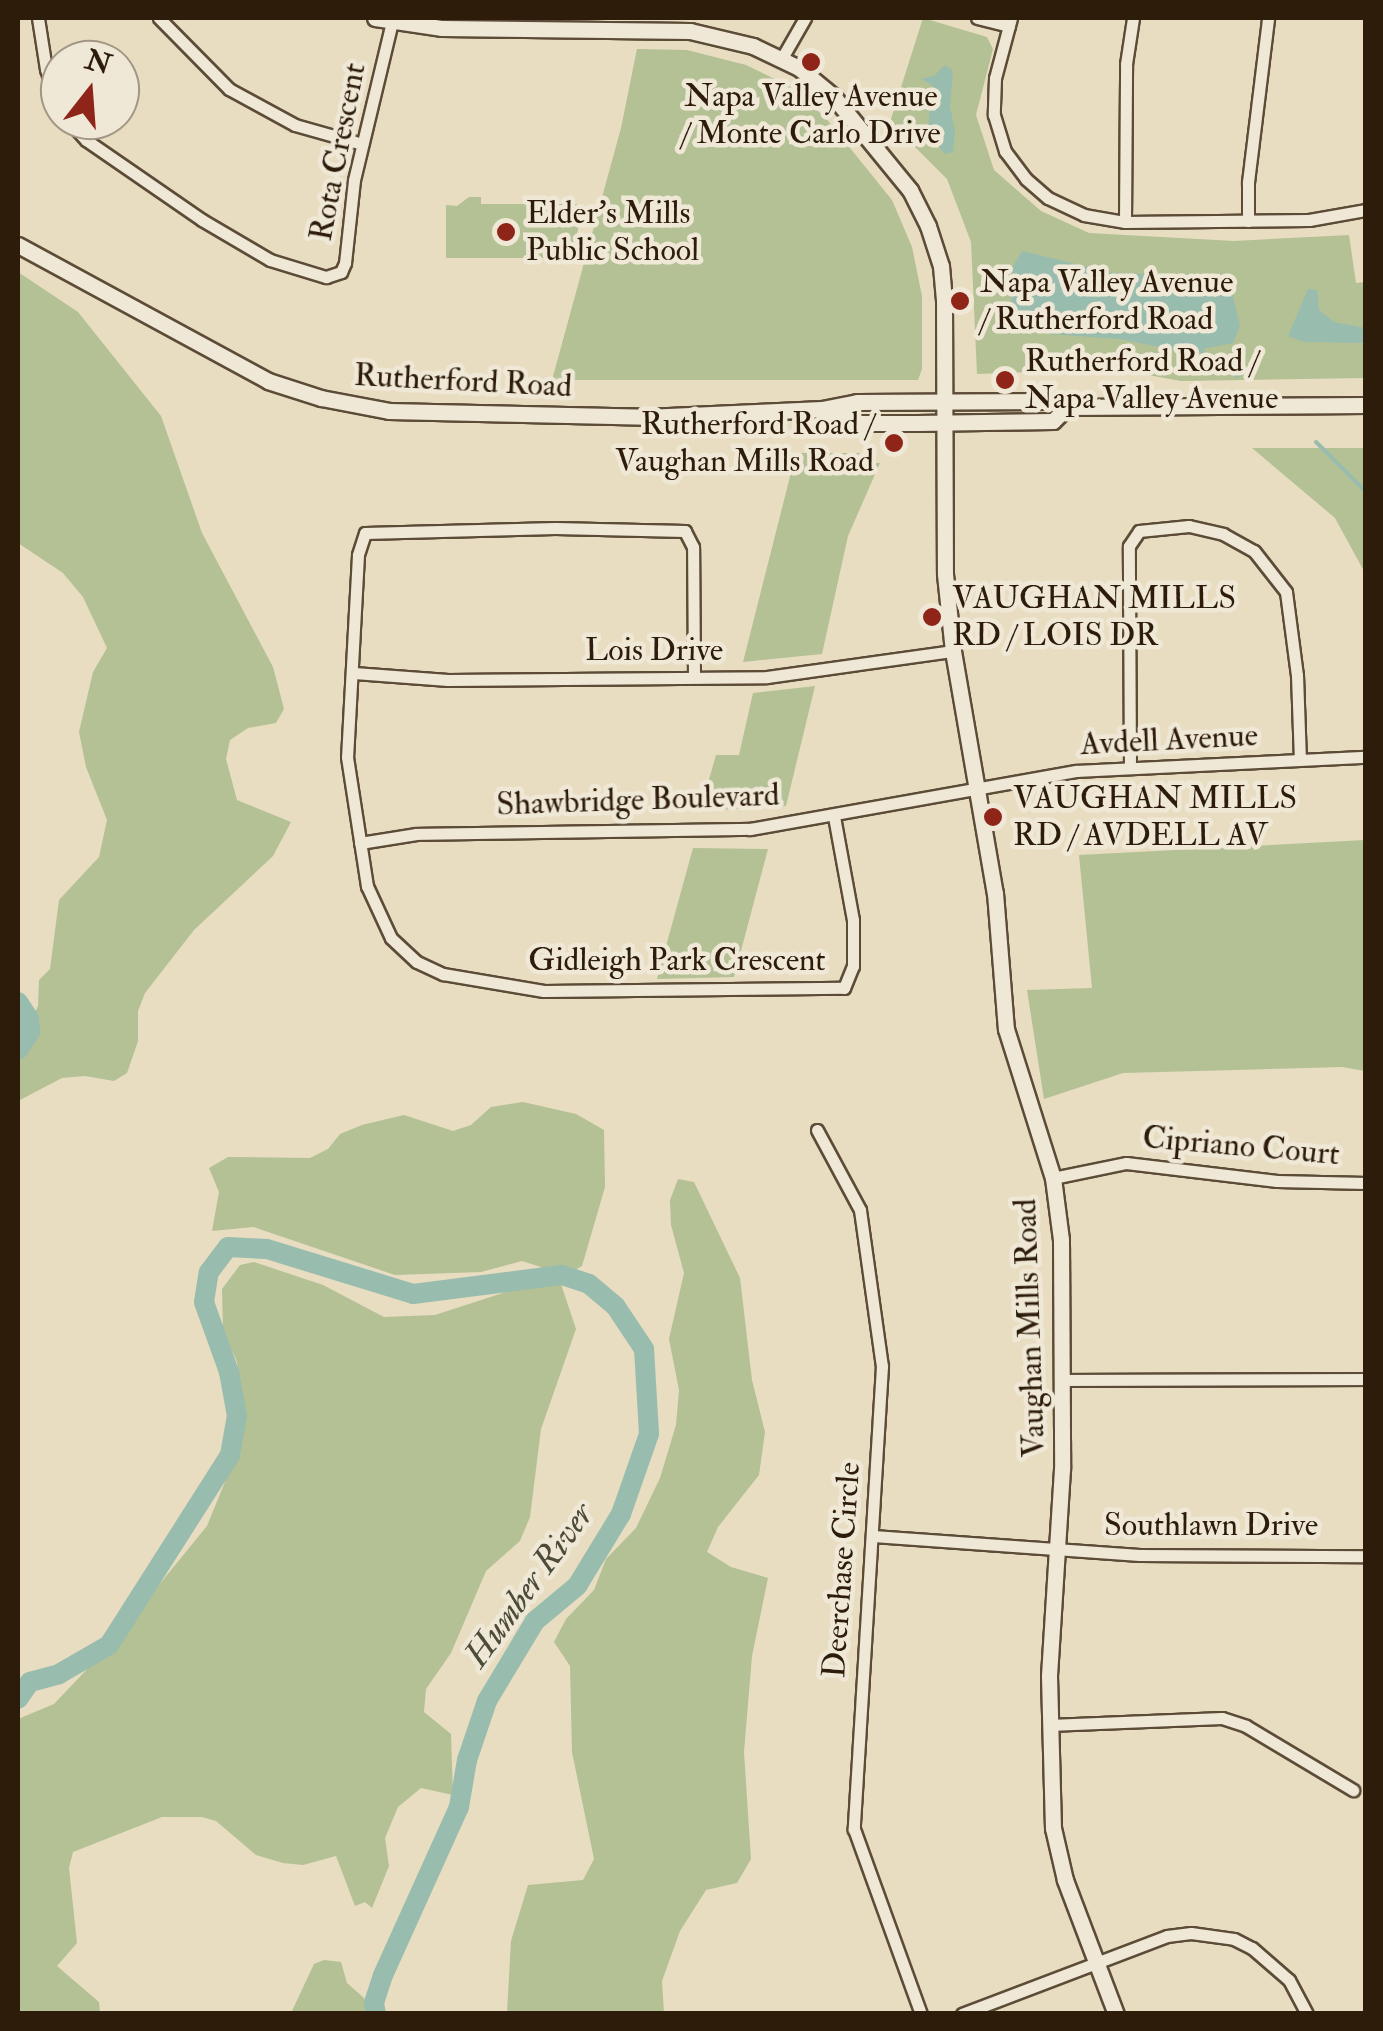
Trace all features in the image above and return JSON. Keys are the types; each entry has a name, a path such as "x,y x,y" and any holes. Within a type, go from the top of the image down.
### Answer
{"street":[{"path":"159,18 230,89 294,124 362,144"},
{"name":"Vaughan Mills Road","path":"375,18 442,28 690,30 737,41 782,58 812,78 843,108 920,208 941,266 945,574 953,650 995,893 1008,1044 1054,1178 1061,1240 1062,1380 1050,1725 1057,1850 1116,2014"},
{"path":"782,58 805,18"},
{"path":"977,18 1010,22 995,78 994,115 1005,150 1026,179 1048,198 1084,215 1126,222 1309,220 1366,210"},
{"path":"1126,222 1126,64 1133,18"},
{"path":"1248,221 1248,182 1268,18"},
{"name":"Rota Crescent","path":"86,140 202,220 270,260 326,276 341,272 362,144 392,22"},
{"name":"Rutherford Road","path":"18,245 252,374 294,390 358,406 426,414 646,417 822,408 857,402 1051,401 1067,407 1366,405"},
{"name":"Rutherford Road","path":"822,408 855,423 1053,421 1067,407"},
{"path":"1130,768 1129,546 1139,530 1190,526 1223,534 1254,551 1286,592 1298,675 1300,760"},
{"name":"Gidleigh Park Crescent","path":"694,677 693,547 690,536 676,528 365,533 358,555 347,757 371,903 385,930 410,957 443,974 544,991 844,988 852,974 854,936 834,816"},
{"name":"Lois Drive","path":"354,673 448,680 785,675 953,650"},
{"name":"Avdell Avenue","path":"976,789 1076,771 1366,757"},
{"name":"Shawbridge Boulevard","path":"360,843 416,834 750,829 976,789"},
{"name":"Deerchase Circle","path":"817,1130 860,1210 882,1366 854,1829 921,2014"},
{"name":"Cipriano Court","path":"1054,1178 1126,1163 1277,1180 1366,1183"},
{"path":"1062,1380 1366,1380"},
{"name":"Southlawn Drive","path":"873,1536 1138,1555 1366,1556"},
{"path":"1050,1725 1222,1718 1246,1726 1353,1790"},
{"path":"962,2014 1168,1936 1191,1933 1234,1939 1274,1963 1289,1980 1307,2014"}],"shaded area":[{"path":"923,18 987,37 993,49 976,115 994,170 1041,211 1089,233 1234,241 1349,235 1356,283 1365,282 1365,378 1181,381 1115,369 977,374 971,242 947,179 890,122"},
{"path":"637,49 687,50 746,65 789,86 825,117 892,200 912,247 922,296 922,369 918,380 552,380 621,128"},
{"path":"945,65 953,71 950,106 955,132 953,152 944,154 928,130 932,85 921,79 934,76"},
{"path":"469,197 481,197 481,204 577,204 578,230 570,254 566,258 446,258 446,205 457,206"},
{"path":"1022,251 1113,273 1222,277 1231,288 1240,326 1233,343 1186,352 1119,339 1050,334 1023,322 1011,306 1012,268"},
{"path":"18,272 78,312 161,416 202,533 273,667 284,709 276,723 248,728 230,740 226,759 237,800 291,822 273,856 194,930 145,993 138,1011 138,1041 127,1073 114,1081 85,1076 62,1078 18,1101 18,1047 38,1006 39,980 50,969 59,900 99,857 107,820 86,767 79,732 93,672 107,648 83,597 63,573 18,543"},
{"path":"1308,289 1317,290 1319,310 1334,322 1365,328 1365,343 1304,342 1288,336"},
{"path":"1252,448 1365,448 1365,573 1335,518"},
{"path":"796,453 861,453 867,463 880,463 848,536 822,654 743,662"},
{"path":"815,686 786,806 700,811 716,755 739,755 753,693"},
{"path":"1365,840 1365,1071 1342,1067 1123,1073 1044,1099 1027,990 1092,988 1079,855"},
{"path":"693,848 768,849 734,977 657,979"},
{"path":"523,1102 576,1114 604,1130 605,1187 582,1266 566,1275 522,1261 481,1272 395,1275 253,1227 212,1231 219,1192 209,1168 228,1157 310,1158 328,1149 340,1134 362,1125 404,1115 453,1131 471,1125 491,1107"},
{"path":"678,1179 694,1182 740,1278 752,1380 765,1432 759,1475 718,1527 707,1552 731,1567 768,1578 752,1656 744,1752 751,1859 737,1883 706,1890 680,1931 662,1981 664,2013 507,2013 511,1941 528,1885 583,1880 594,1859 572,1752 570,1666 554,1642 566,1619 594,1590 606,1559 636,1528 660,1478 676,1425 679,1390 669,1339 684,1273 671,1225 670,1200"},
{"path":"254,1262 323,1285 384,1317 435,1315 509,1291 561,1284 576,1329 541,1429 530,1517 520,1541 486,1571 451,1653 426,1689 424,1712 451,1734 453,1795 421,1788 398,1807 385,1838 389,1866 372,1908 365,1902 355,1906 336,1856 303,1865 283,1863 256,1855 216,1821 202,1817 162,1817 73,1852 69,1868 77,1943 57,1966 99,2002 100,2013 18,2013 18,1719 54,1704 109,1646 207,1526 233,1462 244,1417 237,1362 223,1330 222,1289 240,1265"},
{"path":"324,1960 341,1962 347,1983 364,1998 370,2013 291,2013 314,1964"}],"waterway":[{"path":"1199,349 1238,376"},
{"path":"1316,442 1366,492"},
{"name":"Humber River","path":"18,1002 29,1019 30,1032 18,1050"},
{"name":"Humber River","path":"18,1699 30,1682 59,1674 109,1645 230,1455 237,1416 229,1372 204,1302 209,1272 228,1247 267,1249 413,1294 562,1275 589,1284 616,1307 644,1349 649,1434 621,1514 577,1586 535,1621 487,1701 467,1760 459,1807 383,1975 374,2003 376,2014"}],"place":[{"name":"Napa Valley Avenue / Monte Carlo Drive","path":"811,62"},
{"name":"Elder's Mills Public School","path":"506,232"},
{"name":"Napa Valley Avenue / Rutherford Road","path":"960,301"},
{"name":"Rutherford Road / Napa Valley Avenue","path":"1005,380"},
{"name":"Rutherford Road / Vaughan Mills Road","path":"894,443"},
{"name":"VAUGHAN MILLS RD / LOIS DR","path":"932,617"},
{"name":"VAUGHAN MILLS RD / AVDELL AV","path":"993,817"}]}
